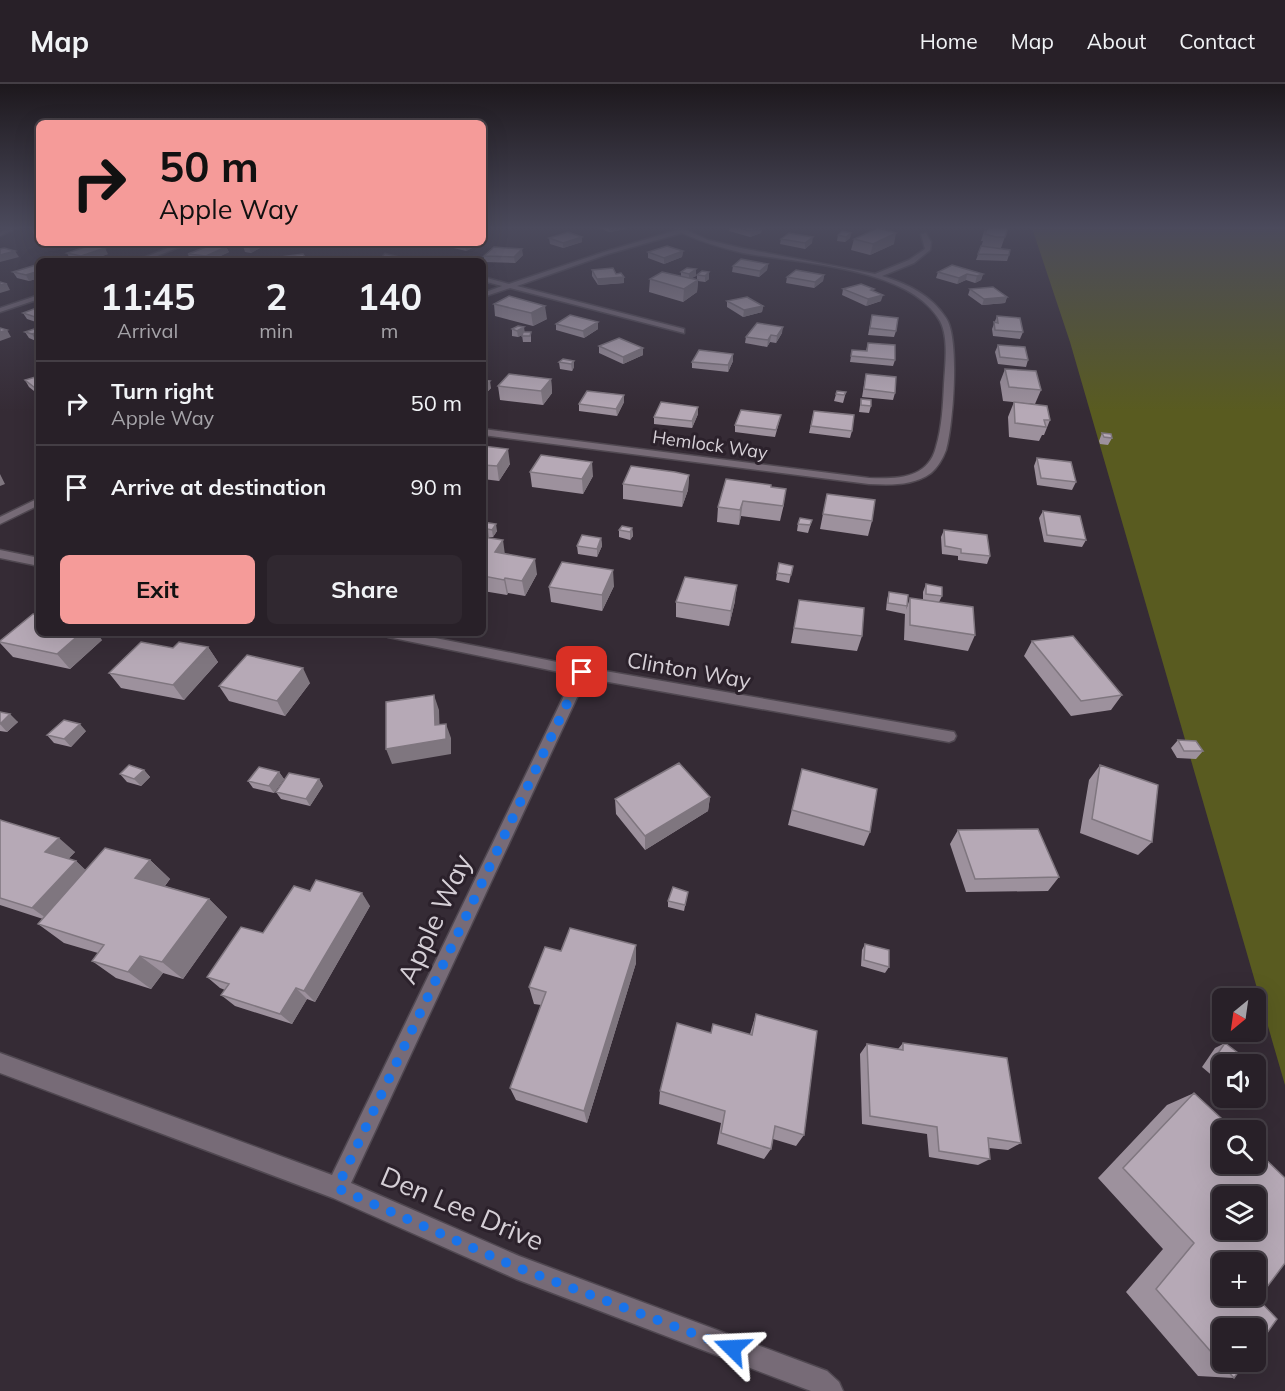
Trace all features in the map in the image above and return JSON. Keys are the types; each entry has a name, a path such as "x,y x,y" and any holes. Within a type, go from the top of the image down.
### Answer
{"street":[{"path":"524,289 681,331"},
{"name":"Hemlock Way","path":"486,432 869,481 905,482 919,476 939,455 946,430 949,383 948,334 943,320 928,299 907,289"},
{"path":"0,310 36,298"},
{"path":"0,520 36,502"},
{"path":"0,554 36,561"},
{"name":"Clinton Way","path":"403,636 582,672 949,736"},
{"name":"Apple Way","path":"337,1188 582,672"},
{"name":"Den Lee Drive","path":"0,1063 337,1188 516,1267 818,1380 830,1391"}],"shaded area":[{"path":"1052,289 1285,289 1285,1085 1266,1019 1266,988 1257,988 1070,342"}],"building":[{"path":"843,289 874,289 871,290 883,295 868,299"},
{"path":"970,289 996,289 1007,297 984,299"},
{"path":"509,296 545,306 531,313 494,304"},
{"path":"747,297 763,306 744,310 727,301"},
{"path":"36,308 36,317 23,313"},
{"path":"570,315 598,322 583,331 556,324"},
{"path":"872,315 898,318 896,331 870,328"},
{"path":"997,316 1020,318 1023,332 995,330 994,322 998,323"},
{"path":"757,323 783,327 777,336 771,335 768,340 746,337"},
{"path":"518,326 524,327 517,331 512,329"},
{"path":"36,330 36,333 32,334 25,332"},
{"path":"523,332 531,332 530,336 522,336"},
{"path":"619,338 643,348 623,357 599,346"},
{"path":"868,343 895,345 895,360 851,356 852,350 867,351"},
{"path":"998,345 1025,347 1028,360 1000,357"},
{"path":"699,350 733,354 728,365 692,362"},
{"path":"563,359 574,361 571,364 559,362"},
{"path":"1005,369 1036,371 1041,390 1009,387"},
{"path":"509,374 551,379 541,391 498,386"},
{"path":"866,374 896,377 895,393 864,389"},
{"path":"36,377 36,389 25,380"},
{"path":"587,391 624,395 616,409 579,404"},
{"path":"837,391 846,392 844,395 836,394"},
{"path":"861,399 871,400 871,406 861,405"},
{"path":"661,402 698,407 692,421 654,417"},
{"path":"1014,402 1047,406 1050,420 1044,420 1046,427 1015,423"},
{"path":"741,410 781,415 776,430 735,425"},
{"path":"814,411 854,415 852,431 811,426"},
{"path":"1102,433 1111,434 1112,438 1104,437"},
{"path":"486,446 508,449 497,466 486,465"},
{"path":"541,455 592,462 582,479 530,472"},
{"path":"1037,458 1071,462 1076,482 1041,478"},
{"path":"631,466 689,475 683,492 623,484"},
{"path":"726,479 786,489 783,506 743,501 740,510 718,507"},
{"path":"827,494 875,500 872,521 823,514"},
{"path":"1043,511 1080,516 1086,540 1047,535"},
{"path":"800,518 812,520 810,525 798,524"},
{"path":"486,522 496,524 492,530 488,529 486,532"},
{"path":"622,526 632,528 630,532 619,530"},
{"path":"944,530 987,535 990,556 961,553 961,549 945,546"},
{"path":"582,535 601,538 597,549 577,546"},
{"path":"486,537 503,540 495,552 535,559 522,581 505,578 504,580 486,577"},
{"path":"562,562 613,570 602,595 549,587"},
{"path":"779,563 793,566 791,575 777,573"},
{"path":"685,577 737,585 731,611 676,602"},
{"path":"926,584 942,587 942,596 926,594"},
{"path":"889,592 908,595 907,606 888,603"},
{"path":"910,598 973,607 975,635 910,625"},
{"path":"799,600 864,608 862,636 794,628"},
{"path":"33,614 36,614 36,636 78,636 57,654 0,641"},
{"path":"1073,636 1122,695 1081,701 1032,641"},
{"path":"141,642 173,648 179,642 208,647 173,685 109,673"},
{"path":"247,655 303,668 277,701 219,686"},
{"path":"434,695 435,725 446,724 446,739 386,749 386,702"},
{"path":"0,712 10,714 0,724"},
{"path":"64,720 80,724 64,739 47,735"},
{"path":"1178,740 1196,741 1203,751 1184,751"},
{"path":"679,763 710,797 645,836 615,799"},
{"path":"129,765 144,770 134,779 120,774"},
{"path":"1100,765 1158,785 1152,842 1092,819"},
{"path":"259,767 279,772 269,786 248,781"},
{"path":"802,769 877,789 870,832 792,810"},
{"path":"289,773 319,779 306,799 276,792"},
{"path":"0,820 59,838 45,852 76,861 32,908 0,898"},
{"path":"1038,829 1059,877 975,879 958,830"},
{"path":"105,848 150,860 135,878 209,899 162,962 140,956 128,972 92,961 104,945 38,924"},
{"path":"316,880 362,893 304,991 296,988 280,1014 221,995 229,984 207,977 241,927 263,933 294,886 310,891"},
{"path":"673,887 688,892 685,905 668,901"},
{"path":"570,928 636,945 584,1111 510,1088 546,992 529,987 545,947 561,951"},
{"path":"865,944 889,950 889,967 864,960"},
{"path":"756,1014 817,1031 804,1135 775,1126 771,1149 721,1133 725,1111 660,1091 677,1023 711,1033 713,1024 752,1035"},
{"path":"903,1043 1007,1058 1021,1143 988,1138 990,1159 939,1151 937,1127 870,1116 867,1044 903,1050"},
{"path":"1225,1043 1239,1054 1217,1054"},
{"path":"1194,1093 1223,1120 1212,1120 1212,1174 1266,1174 1266,1160 1285,1178 1285,1263 1266,1288 1266,1252 1212,1252 1212,1306 1265,1306 1277,1319 1266,1334 1266,1318 1212,1318 1212,1353 1156,1289 1194,1243 1123,1168"},
{"path":"1229,1372 1238,1372 1234,1378"}],"route":[{"path":"582,672 337,1188 516,1267 732,1348"}]}
